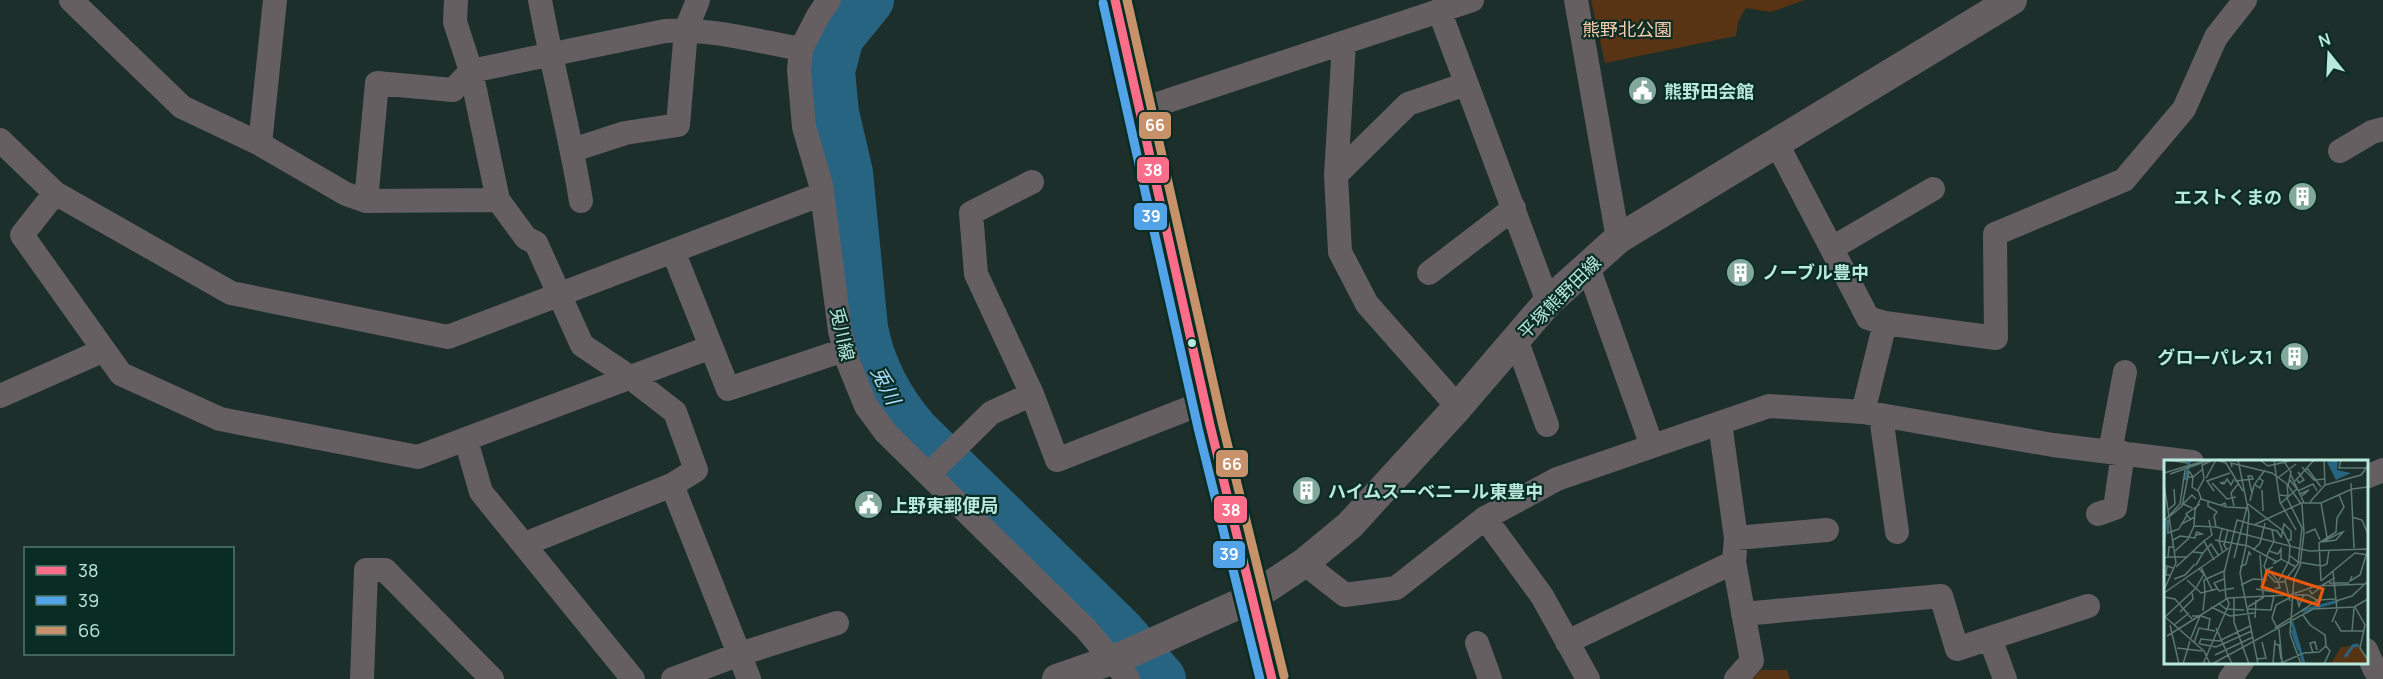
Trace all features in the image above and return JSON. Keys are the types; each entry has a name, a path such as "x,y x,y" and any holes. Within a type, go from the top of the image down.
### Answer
{"street":[{"path":"71,0 182,107 260,144 346,194 366,201 498,200"},
{"path":"260,144 275,0"},
{"path":"456,0 455,22 471,71 498,200 526,238 536,243 582,345 631,378 675,412 696,470 672,486 525,543"},
{"path":"540,0 550,55 573,150 581,201"},
{"path":"573,150 625,133 678,125 686,30 698,0"},
{"name":"兎川線","path":"829,0 801,49 799,70 803,120 822,194 844,350 866,406 886,433 939,464 1086,629 1128,660"},
{"path":"1115,0 1250,599 1272,679"},
{"path":"1140,110 1472,0"},
{"path":"1576,0 1618,239"},
{"name":"平塚熊野田線","path":"1057,679 1128,660 1250,599 1304,563 1350,525 1458,407 1548,302 1618,239 2012,0"},
{"path":"1776,142 1868,318 1884,323 1996,338 1995,234 2124,180 2184,109 2216,37 2245,0"},
{"path":"1439,10 1548,302"},
{"path":"366,201 377,83 453,90 471,71 664,32 686,30 801,49"},
{"path":"1344,43 1336,175 1340,252 1367,304 1458,407"},
{"path":"1336,175 1408,104 1466,84"},
{"path":"2340,151 2372,132 2383,129"},
{"path":"0,140 54,194 231,293 448,337 822,194"},
{"path":"1032,182 971,213 976,274 1032,394 1057,460 1205,402"},
{"path":"1832,248 1933,189"},
{"path":"54,194 22,235 121,374 219,418 418,457 711,347"},
{"path":"1429,273 1514,208"},
{"path":"673,251 728,389 844,350"},
{"path":"1587,267 1652,446"},
{"path":"1884,323 1872,414 1897,532"},
{"path":"1516,339 1547,426"},
{"path":"0,396 104,350"},
{"path":"2098,514 2115,508 2117,453 2125,372"},
{"path":"939,464 991,413 1032,394"},
{"path":"1304,563 1345,595 1396,588 1485,518 1557,479 1769,406 1872,414 2053,445 2175,460"},
{"path":"1720,423 1736,538 1734,562 1752,661 1736,679"},
{"path":"466,440 481,492 525,543 633,679"},
{"path":"2368,477 2383,470"},
{"path":"672,486 748,679"},
{"path":"1485,518 1542,596 1588,679"},
{"path":"1736,538 1827,530"},
{"path":"1568,642 1734,562"},
{"path":"362,679 366,570 385,570 492,679"},
{"path":"1743,614 1941,596 1957,648 2088,606"},
{"path":"673,679 740,654 837,623"},
{"path":"1990,638 2005,679"},
{"path":"1477,643 1490,679"},
{"path":"2368,652 2375,670 2382,679"},
{"path":"2230,679 2241,664"}],"green space":[{"name":"熊野北公園","path":"1591,0 1805,0 1771,12 1746,8 1738,22 1736,36 1605,63"},
{"path":"1761,670 1787,670 1790,679 1752,679"}],"waterway":[{"name":"兎川","path":"869,0 839,37 830,71 834,113 848,173 863,328 876,371 898,410 916,433 1120,632 1161,679"}],"transit line":[{"name":"38","path":"1115,0 1210,425 1272,679"},
{"name":"66","path":"1127,0 1222,422 1284,676"},
{"name":"39","path":"1103,3 1198,428 1260,679"}],"place":[{"name":"熊野田会館","path":"1643,91"},
{"name":"エストくまの","path":"2303,197"},
{"name":"ノーブル豊中","path":"1741,272"},
{"name":"グローパレス1","path":"2294,357"},
{"name":"ハイムスーベニール東豊中","path":"1307,491"},
{"name":"上野東郵便局","path":"869,505"}]}
